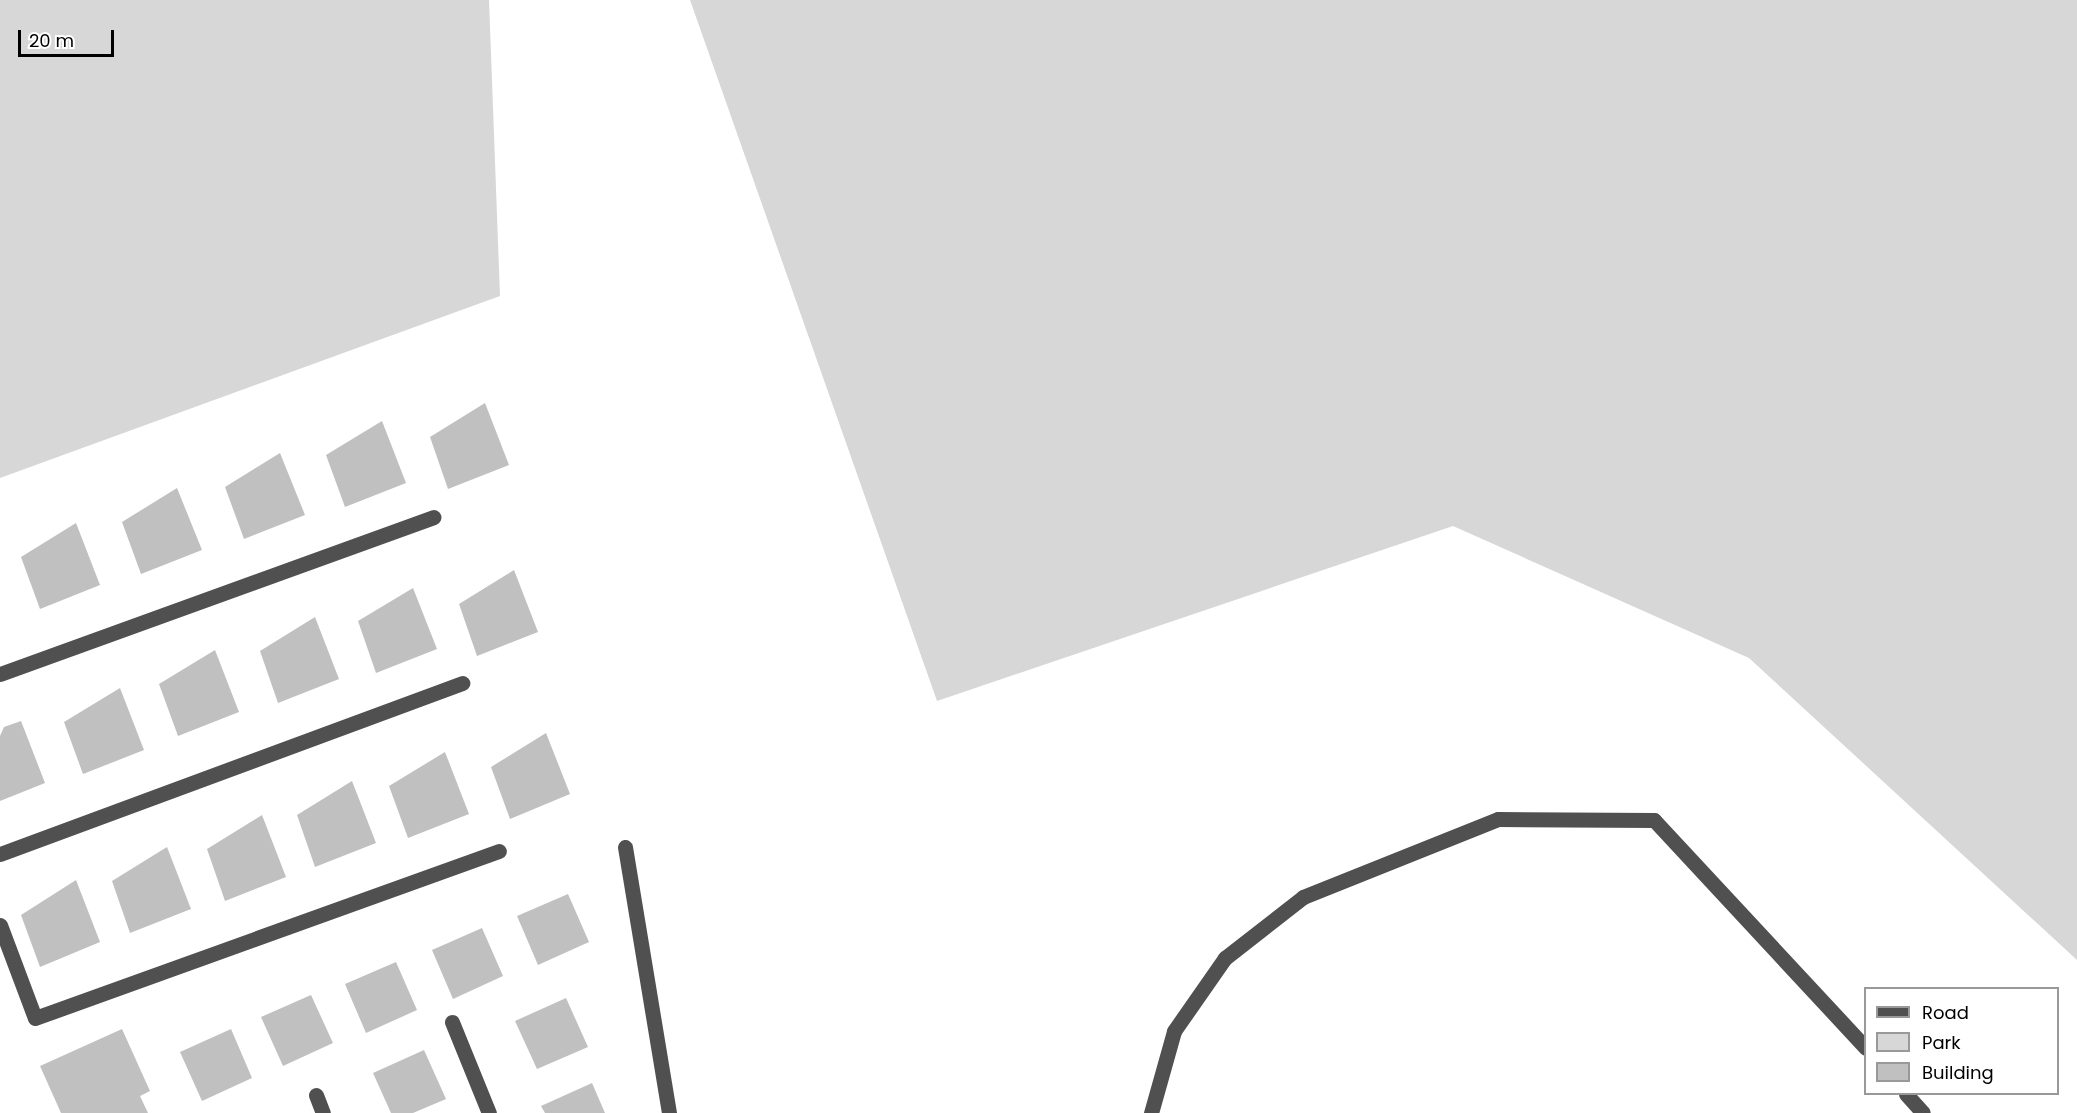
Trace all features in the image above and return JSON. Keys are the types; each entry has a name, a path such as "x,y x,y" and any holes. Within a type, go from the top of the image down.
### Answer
{"street":[{"path":"0,674 434,518"},
{"path":"0,854 462,683"},
{"path":"1150,1113 1174,1031 1225,958 1303,897 1498,819 1654,820 1864,1046"},
{"path":"625,847 669,1113"},
{"path":"0,926 35,1018 499,851"},
{"path":"452,1022 489,1113"},
{"path":"316,1095 323,1113"},
{"path":"1907,1095 1923,1113"}],"green space":[{"path":"0,0 489,0 500,296 0,478"},
{"path":"690,0 2077,0 2077,960 1749,658 1453,526 937,701"}],"building":[{"path":"485,403 509,465 448,489 430,437"},
{"path":"382,421 406,483 345,507 326,455"},
{"path":"280,453 305,515 244,539 225,487"},
{"path":"177,488 202,550 141,574 122,522"},
{"path":"76,523 100,585 40,609 21,557"},
{"path":"514,570 538,632 477,656 459,604"},
{"path":"413,588 437,649 376,673 358,621"},
{"path":"315,617 339,679 278,703 260,651"},
{"path":"215,650 239,712 178,736 159,684"},
{"path":"120,688 144,750 83,774 64,722"},
{"path":"21,721 45,783 0,801 0,736 4,727"},
{"path":"546,733 570,794 510,819 491,767"},
{"path":"445,752 469,814 408,838 389,786"},
{"path":"352,781 376,843 315,867 297,815"},
{"path":"262,815 286,877 225,901 207,849"},
{"path":"167,847 191,909 130,933 112,881"},
{"path":"76,880 100,942 40,967 21,915"},
{"path":"568,894 589,942 538,965 517,916"},
{"path":"482,928 503,976 453,999 432,950"},
{"path":"396,962 417,1010 366,1033 345,984"},
{"path":"311,995 333,1043 283,1066 261,1017"},
{"path":"566,998 588,1047 537,1069 515,1021"},
{"path":"122,1029 150,1091 140,1096 148,1113 61,1113 40,1066"},
{"path":"231,1029 252,1078 202,1101 180,1052"},
{"path":"424,1050 446,1099 413,1113 391,1113 373,1073"},
{"path":"592,1083 605,1113 545,1113 541,1106"}]}
